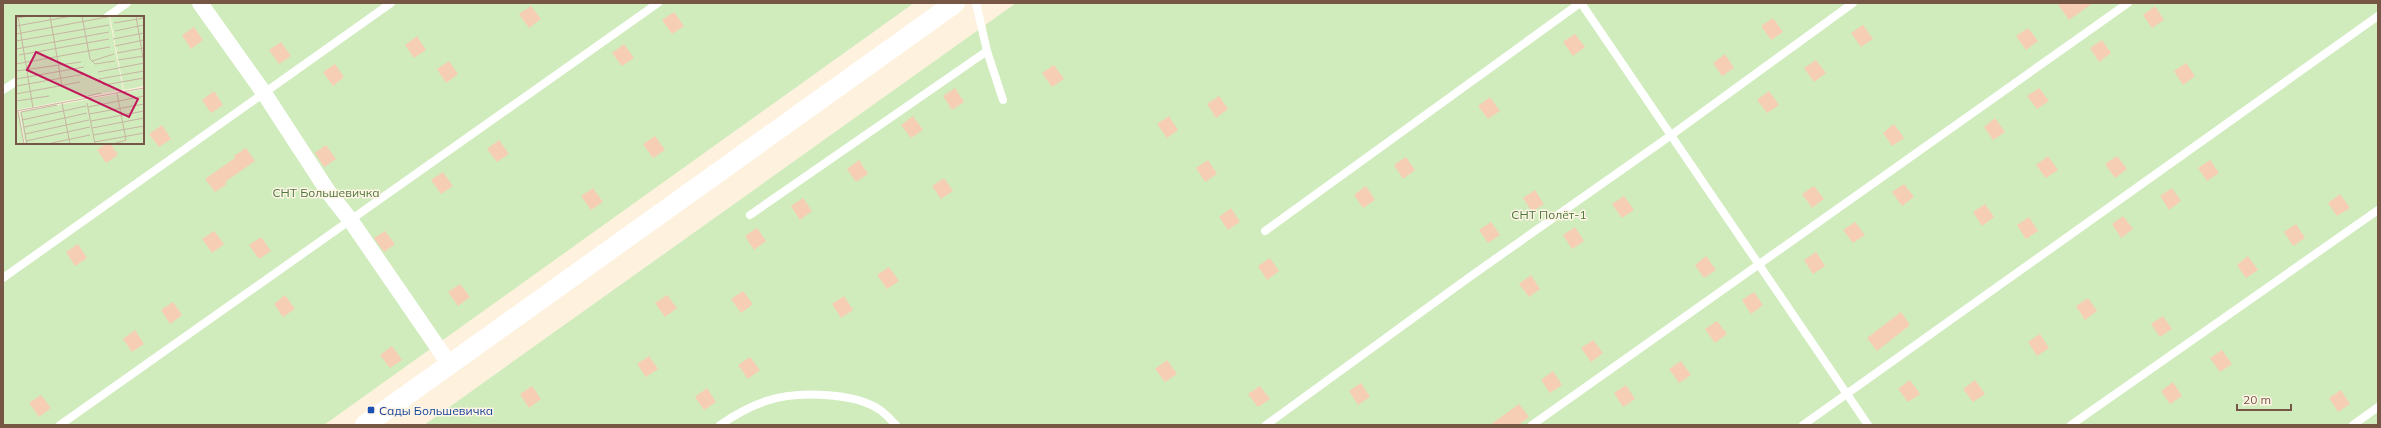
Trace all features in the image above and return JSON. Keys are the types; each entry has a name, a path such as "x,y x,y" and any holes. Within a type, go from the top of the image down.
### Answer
{"street":[{"path":"200,3 264,94 329,193 351,221 450,365"},
{"path":"365,425 955,3"}],"lane":[{"path":"108,16 126,3"},
{"path":"3,278 391,3"},
{"path":"60,425 658,3"},
{"path":"976,3 987,51 1003,100"},
{"path":"1265,231 1581,3 1670,136 1868,425"},
{"path":"1266,425 1471,276 1670,136 1853,3"},
{"path":"1532,425 1759,266 2128,3"},
{"path":"1803,425 2378,16"},
{"path":"750,215 987,51"},
{"path":"3,90 16,81"},
{"path":"2071,425 2378,210"},
{"path":"720,425 765,401 789,396 853,398 880,410 896,425"},
{"path":"2353,425 2378,407"}],"green space":[{"name":"СНТ Большевичка","path":"3,3 914,3 324,425 3,425"},
{"name":"СНТ Полёт-1","path":"1016,3 2378,3 2378,425 424,425"}],"building":[{"path":"2057,3 2093,3 2069,20"},
{"path":"531,6 541,19 529,28 519,14"},
{"path":"2155,6 2164,20 2152,28 2143,15"},
{"path":"674,12 684,26 672,34 662,20"},
{"path":"1773,18 1783,32 1771,40 1761,26"},
{"path":"1863,25 1873,39 1861,47 1851,33"},
{"path":"194,27 203,40 191,49 182,35"},
{"path":"2028,28 2038,41 2026,50 2016,36"},
{"path":"1575,34 1585,47 1573,56 1563,42"},
{"path":"417,36 426,50 414,58 405,45"},
{"path":"2102,40 2111,53 2099,62 2090,48"},
{"path":"281,42 291,56 279,64 269,50"},
{"path":"624,44 634,58 622,66 612,53"},
{"path":"1725,54 1734,68 1722,76 1713,63"},
{"path":"1816,60 1826,73 1814,82 1804,68"},
{"path":"449,61 458,74 446,83 437,69"},
{"path":"2186,63 2195,76 2183,85 2174,71"},
{"path":"335,64 344,77 333,86 323,72"},
{"path":"1054,65 1064,79 1052,87 1042,73"},
{"path":"955,88 964,102 952,110 943,96"},
{"path":"2039,88 2049,101 2037,109 2027,96"},
{"path":"214,91 223,105 211,113 202,100"},
{"path":"1769,91 1779,105 1767,113 1757,100"},
{"path":"1219,96 1228,109 1216,118 1207,104"},
{"path":"1490,97 1500,111 1488,119 1478,106"},
{"path":"913,116 923,130 911,138 901,125"},
{"path":"1169,116 1178,130 1167,138 1157,124"},
{"path":"1995,118 2005,132 1993,140 1984,127"},
{"path":"1894,124 1904,138 1892,146 1883,133"},
{"path":"162,125 171,139 159,147 149,134"},
{"path":"655,136 665,150 653,158 643,144"},
{"path":"499,140 509,154 497,162 487,149"},
{"path":"106,144 111,144 118,155 106,163 97,150"},
{"path":"326,145 336,159 324,167 315,153"},
{"path":"246,148 255,161 225,182 227,184 215,192 205,179 235,158 234,156"},
{"path":"2048,156 2058,170 2046,178 2036,165"},
{"path":"2117,156 2127,169 2115,178 2105,164"},
{"path":"1406,157 1415,170 1403,179 1394,165"},
{"path":"859,160 868,174 856,182 847,169"},
{"path":"1208,160 1217,174 1205,182 1196,168"},
{"path":"2210,160 2219,173 2207,181 2198,168"},
{"path":"443,172 453,186 441,194 431,180"},
{"path":"944,178 953,191 941,199 932,186"},
{"path":"1904,184 1914,197 1902,206 1892,192"},
{"path":"1366,186 1375,200 1363,208 1354,195"},
{"path":"1814,186 1824,199 1812,208 1802,194"},
{"path":"593,188 603,202 591,210 581,196"},
{"path":"2172,188 2181,201 2169,210 2160,196"},
{"path":"1535,190 1544,204 1532,212 1523,198"},
{"path":"2340,194 2350,208 2337,216 2328,203"},
{"path":"1624,196 1634,210 1622,218 1612,204"},
{"path":"803,198 812,211 800,220 791,206"},
{"path":"1985,204 1994,217 1982,226 1973,212"},
{"path":"1231,208 1240,222 1228,230 1219,217"},
{"path":"2123,216 2133,229 2121,238 2112,224"},
{"path":"2029,217 2038,231 2026,239 2017,225"},
{"path":"1491,222 1500,235 1488,243 1479,230"},
{"path":"1855,222 1865,235 1853,243 1843,230"},
{"path":"2296,224 2305,238 2293,246 2284,232"},
{"path":"1575,227 1584,241 1572,249 1563,235"},
{"path":"757,228 766,241 754,250 745,236"},
{"path":"214,231 224,244 212,253 202,239"},
{"path":"385,231 395,244 384,252 374,238"},
{"path":"261,237 271,251 259,259 249,245"},
{"path":"78,244 87,258 75,266 66,252"},
{"path":"1816,252 1825,266 1813,274 1804,260"},
{"path":"1706,256 1716,270 1704,278 1695,265"},
{"path":"2248,256 2258,270 2246,278 2237,265"},
{"path":"1270,258 1279,271 1267,280 1258,266"},
{"path":"889,267 899,281 887,289 877,275"},
{"path":"1531,275 1540,289 1529,297 1519,284"},
{"path":"460,284 470,297 458,306 448,292"},
{"path":"743,291 753,304 741,313 731,299"},
{"path":"1754,292 1763,305 1751,314 1742,300"},
{"path":"285,295 295,309 283,317 274,304"},
{"path":"667,295 677,308 665,317 655,303"},
{"path":"844,296 853,310 841,318 832,304"},
{"path":"2088,298 2097,311 2085,320 2076,306"},
{"path":"173,302 182,315 170,324 161,310"},
{"path":"1901,312 1910,325 1877,351 1867,338"},
{"path":"2163,316 2172,329 2160,337 2151,324"},
{"path":"1717,321 1727,334 1715,343 1705,329"},
{"path":"135,330 144,344 132,352 123,339"},
{"path":"2040,334 2049,348 2037,356 2028,342"},
{"path":"1593,340 1603,353 1591,362 1581,348"},
{"path":"392,346 402,360 390,368 380,355"},
{"path":"2222,350 2232,364 2220,372 2210,358"},
{"path":"649,356 658,369 646,377 637,364"},
{"path":"750,357 760,370 748,379 738,365"},
{"path":"1167,360 1177,374 1165,382 1155,369"},
{"path":"1681,361 1691,375 1679,383 1669,369"},
{"path":"1553,371 1562,385 1550,393 1541,380"},
{"path":"1910,380 1920,394 1908,402 1898,389"},
{"path":"1975,380 1985,394 1973,402 1963,389"},
{"path":"2173,382 2182,396 2170,404 2161,391"},
{"path":"1361,383 1370,397 1358,405 1349,391"},
{"path":"1626,385 1635,399 1623,407 1614,393"},
{"path":"532,386 541,399 529,408 520,394"},
{"path":"1260,386 1270,399 1258,407 1248,394"},
{"path":"707,388 716,402 704,410 695,397"},
{"path":"2341,390 2350,404 2338,412 2329,398"},
{"path":"41,395 51,408 39,417 29,403"},
{"path":"1519,404 1529,417 1518,425 1490,425"}],"place":[{"name":"Сады Большевичка","path":"371,410"}]}
